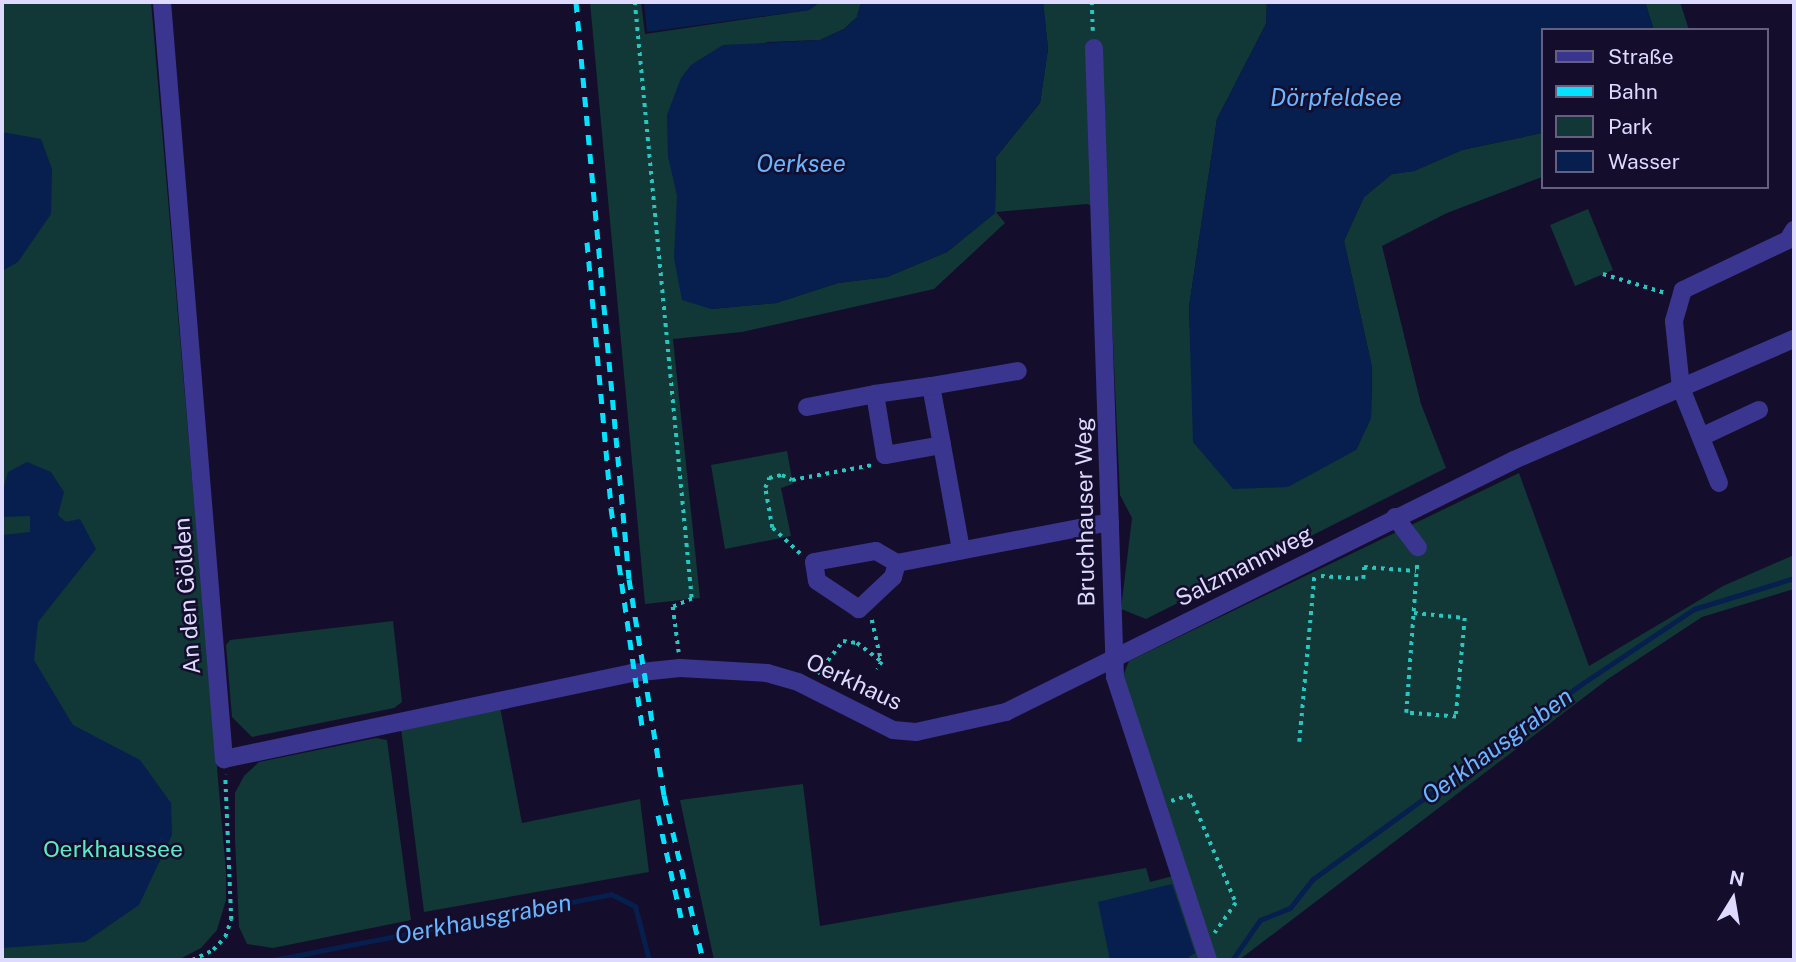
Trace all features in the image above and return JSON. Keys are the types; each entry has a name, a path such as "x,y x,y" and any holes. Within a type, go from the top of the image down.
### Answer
{"street":[{"name":"An den Gölden","path":"162,2 224,759"},
{"name":"Bruchhauser Weg","path":"1093,45 1115,677 1206,955"},
{"path":"1719,483 1681,388 1683,369 1673,344 1681,298 1684,290 1788,240 1794,230"},
{"name":"Salzmannweg","path":"1115,659 1395,517 1514,460 1794,340"},
{"path":"807,407 1018,371"},
{"path":"931,386 961,550"},
{"path":"875,394 885,455 942,445"},
{"path":"1701,437 1759,410"},
{"path":"1395,517 1418,547"},
{"path":"897,564 893,577 859,609 817,581 814,562 876,551 897,564 1111,522"},
{"name":"Oerkhaus","path":"224,759 643,671 719,668 767,673 798,682 893,730 916,732 1006,712 1115,659"}],"path":[{"path":"635,2 692,599 673,607 679,655"},
{"path":"1091,2 1093,45"},
{"path":"1603,274 1681,298"},
{"path":"814,562 789,548 786,537 772,528 765,488 769,478 782,475 792,480 880,463 885,455"},
{"path":"1414,613 1465,618 1456,717 1406,713 1418,547"},
{"path":"1299,742 1315,575 1363,579 1364,567 1416,571"},
{"path":"871,615 882,662 877,669"},
{"path":"830,657 843,641 857,643 882,662"},
{"path":"192,960 213,950 225,937 231,920 224,759"},
{"path":"1157,805 1191,795 1236,903 1206,955"}],"green space":[{"name":"Oerkhaussee","path":"2,2 151,2 226,872 226,900 217,930 201,948 182,958 2,960"},
{"path":"590,2 641,2 645,34 809,10 820,2 861,2 857,17 844,29 820,40 767,42 668,156 711,309 776,303 838,283 887,277 947,252 995,213 996,157 1040,103 1048,49 1043,2 1267,2 1266,24 1217,119 1189,307 1191,354 1356,450 1371,418 1372,367 1344,241 1364,197 1392,174 1414,171 1462,150 1540,133 1540,178 1447,213 1382,246 1421,404 1446,468 1146,619 1121,609 1132,518 1120,495 1107,212 1087,204 996,212 1005,223 934,289 742,332 673,339 700,598 645,604"},
{"path":"1645,2 1680,2 1688,28 1653,28"},
{"path":"1588,209 1613,270 1575,286 1550,225"},
{"path":"787,451 793,484 781,488 791,536 725,549 711,465"},
{"path":"1519,473 1589,666 1723,586 1794,555 1794,589 1702,617 1608,679 1239,960 1212,960 1123,676 1129,661"},
{"path":"393,621 402,702 394,708 252,737 232,717 226,645 230,640"},
{"path":"500,707 522,823 640,799 649,872 424,912 401,728"},
{"path":"376,738 387,740 411,920 273,948 247,944 239,927 235,839 235,793 244,776 259,762"},
{"path":"803,784 820,926 1146,868 1150,882 1173,876 1203,960 714,960 680,800"}],"water":[{"path":"644,2 820,2 809,10 647,32"},
{"name":"Oerksee","path":"861,2 1043,2 1048,49 1040,103 996,157 995,213 947,252 887,277 838,283 776,303 711,309 682,300 674,258 677,196 668,156 667,115 681,78 691,65 723,45 820,40 845,29 857,17"},
{"name":"Dörpfeldsee","path":"1267,2 1645,2 1653,28 1540,28 1540,133 1462,150 1414,171 1392,174 1364,197 1344,241 1372,367 1371,418 1356,450 1288,487 1233,489 1193,442 1189,307 1217,119 1266,24"},
{"path":"2,132 41,139 52,169 51,214 18,262 2,271"},
{"name":"Oerkhaussee","path":"27,462 51,472 64,492 58,515 66,522 80,519 96,549 38,622 34,660 73,725 140,760 171,803 172,835 139,905 85,942 2,948 2,535 30,532 30,516 2,517 2,493 8,472"},
{"path":"1172,884 1195,953 1185,960 1110,960 1098,902"}],"waterway":[{"name":"Oerkhausgraben","path":"1232,960 1260,920 1290,908 1313,879 1583,683 1694,609 1794,578"},
{"name":"Oerkhausgraben","path":"273,960 611,894 635,906 649,960"}],"railway":[{"path":"576,2 629,579 664,795 703,960"},
{"path":"587,242 611,508 643,732"},
{"path":"658,815 681,917"}]}
